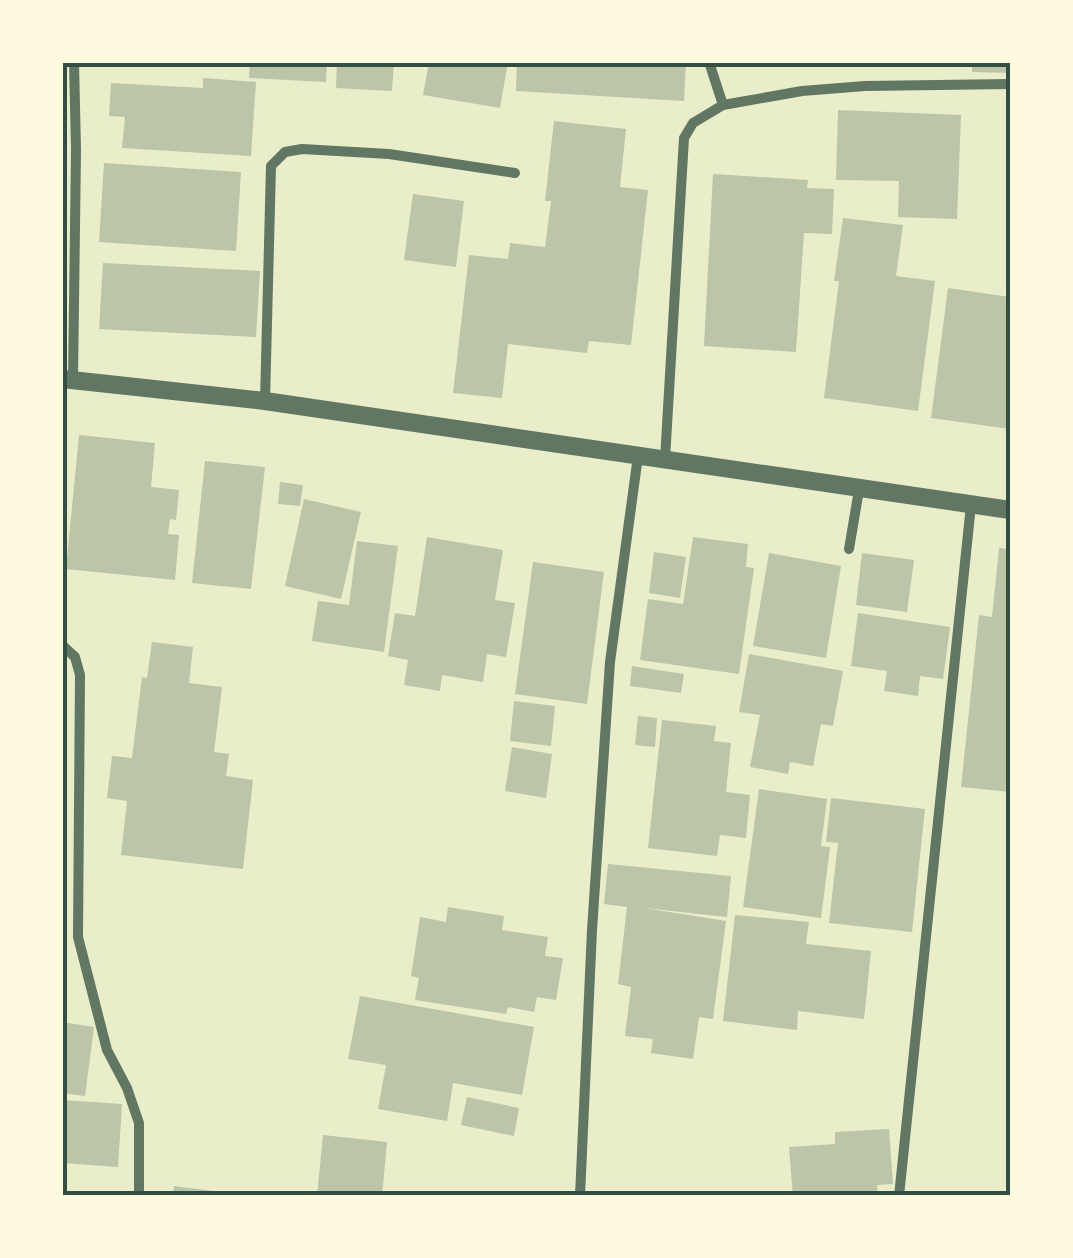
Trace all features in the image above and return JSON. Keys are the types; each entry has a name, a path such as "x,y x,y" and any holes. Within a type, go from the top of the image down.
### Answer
{"street":[{"path":"74,62 76,150 68,380 265,400 1010,510"},
{"path":"709,62 723,104"},
{"path":"665,459 684,138 693,124 723,104 828,88 1010,84"},
{"path":"265,400 270,166 276,158 284,152 319,150 389,154 515,173"},
{"path":"580,1196 610,662 638,456"},
{"path":"849,549 859,490"},
{"path":"899,1196 971,505"},
{"path":"62,645 75,657 80,675 78,937 106,1050 128,1088 140,1123 139,1196"}],"building":[{"path":"250,62 327,62 326,82 249,78"},
{"path":"337,62 394,62 392,91 336,88"},
{"path":"429,62 508,62 500,108 423,95"},
{"path":"517,62 686,62 684,101 516,91"},
{"path":"972,62 1010,62 1010,73 972,72"},
{"path":"203,78 256,82 251,156 122,148 125,117 109,116 111,83 203,88"},
{"path":"838,110 961,115 957,219 898,217 899,181 836,180"},
{"path":"554,121 626,129 620,187 648,190 631,345 589,341 587,353 508,344 502,398 453,393 469,255 508,259 510,243 545,247 551,201 545,201"},
{"path":"104,163 241,172 236,251 99,242"},
{"path":"713,174 808,180 807,188 834,189 832,234 804,233 796,352 704,346"},
{"path":"413,194 464,201 456,267 404,260"},
{"path":"843,218 903,225 896,276 935,281 918,411 824,398"},
{"path":"103,263 260,271 256,337 99,329"},
{"path":"948,288 1010,297 1010,429 931,418"},
{"path":"79,435 155,443 151,487 179,490 176,520 170,519 168,534 179,535 175,580 66,569"},
{"path":"205,461 265,467 251,589 192,583"},
{"path":"280,482 303,485 300,506 278,504"},
{"path":"304,499 361,512 341,599 285,586"},
{"path":"427,537 503,550 495,600 515,603 506,657 487,654 483,682 442,675 440,691 404,685 408,660 388,656 395,613 415,616"},
{"path":"693,537 748,544 746,567 754,568 739,674 640,660 648,599 683,604"},
{"path":"357,541 398,546 384,652 312,641 318,601 349,605"},
{"path":"999,548 1010,549 1010,792 961,787 979,615 992,617"},
{"path":"654,552 686,557 680,598 649,593"},
{"path":"769,553 841,566 826,658 753,646"},
{"path":"862,553 914,560 907,612 856,605"},
{"path":"533,562 604,572 587,704 515,694"},
{"path":"858,613 950,627 943,679 920,676 918,696 884,691 887,671 851,666"},
{"path":"152,642 193,647 189,683 222,687 214,752 229,754 226,776 253,780 243,869 121,855 127,801 107,798 112,756 132,758 142,677 147,678"},
{"path":"749,654 843,671 833,726 821,724 813,766 790,762 788,774 750,767 760,715 739,712"},
{"path":"632,666 684,674 681,693 630,686"},
{"path":"514,701 555,706 551,746 510,741"},
{"path":"638,716 657,718 655,747 635,745"},
{"path":"662,720 716,726 714,741 731,743 726,792 750,795 746,838 720,835 717,856 648,848"},
{"path":"512,747 552,754 546,798 505,791"},
{"path":"759,789 827,799 821,846 830,847 821,918 743,907"},
{"path":"831,798 925,809 912,932 829,923 838,843 826,842"},
{"path":"608,864 731,876 727,917 644,908 726,921 713,1019 699,1017 693,1059 651,1053 653,1039 625,1036 631,987 618,984 627,907 604,904"},
{"path":"448,907 504,916 502,930 548,937 545,956 563,958 556,1000 537,997 534,1012 508,1007 506,1014 415,1000 419,978 411,976 420,917 446,922"},
{"path":"735,915 809,922 806,944 871,951 864,1019 798,1011 797,1030 723,1021"},
{"path":"360,996 534,1027 522,1095 453,1083 447,1121 378,1109 386,1065 348,1059"},
{"path":"62,1022 94,1027 85,1096 62,1093"},
{"path":"467,1097 519,1108 514,1136 461,1125"},
{"path":"62,1100 122,1104 118,1167 62,1163"},
{"path":"889,1129 893,1184 877,1185 878,1196 793,1196 789,1147 835,1144 835,1132"},
{"path":"323,1135 387,1142 382,1196 317,1196"},
{"path":"174,1186 229,1193 229,1196 173,1196"}]}
